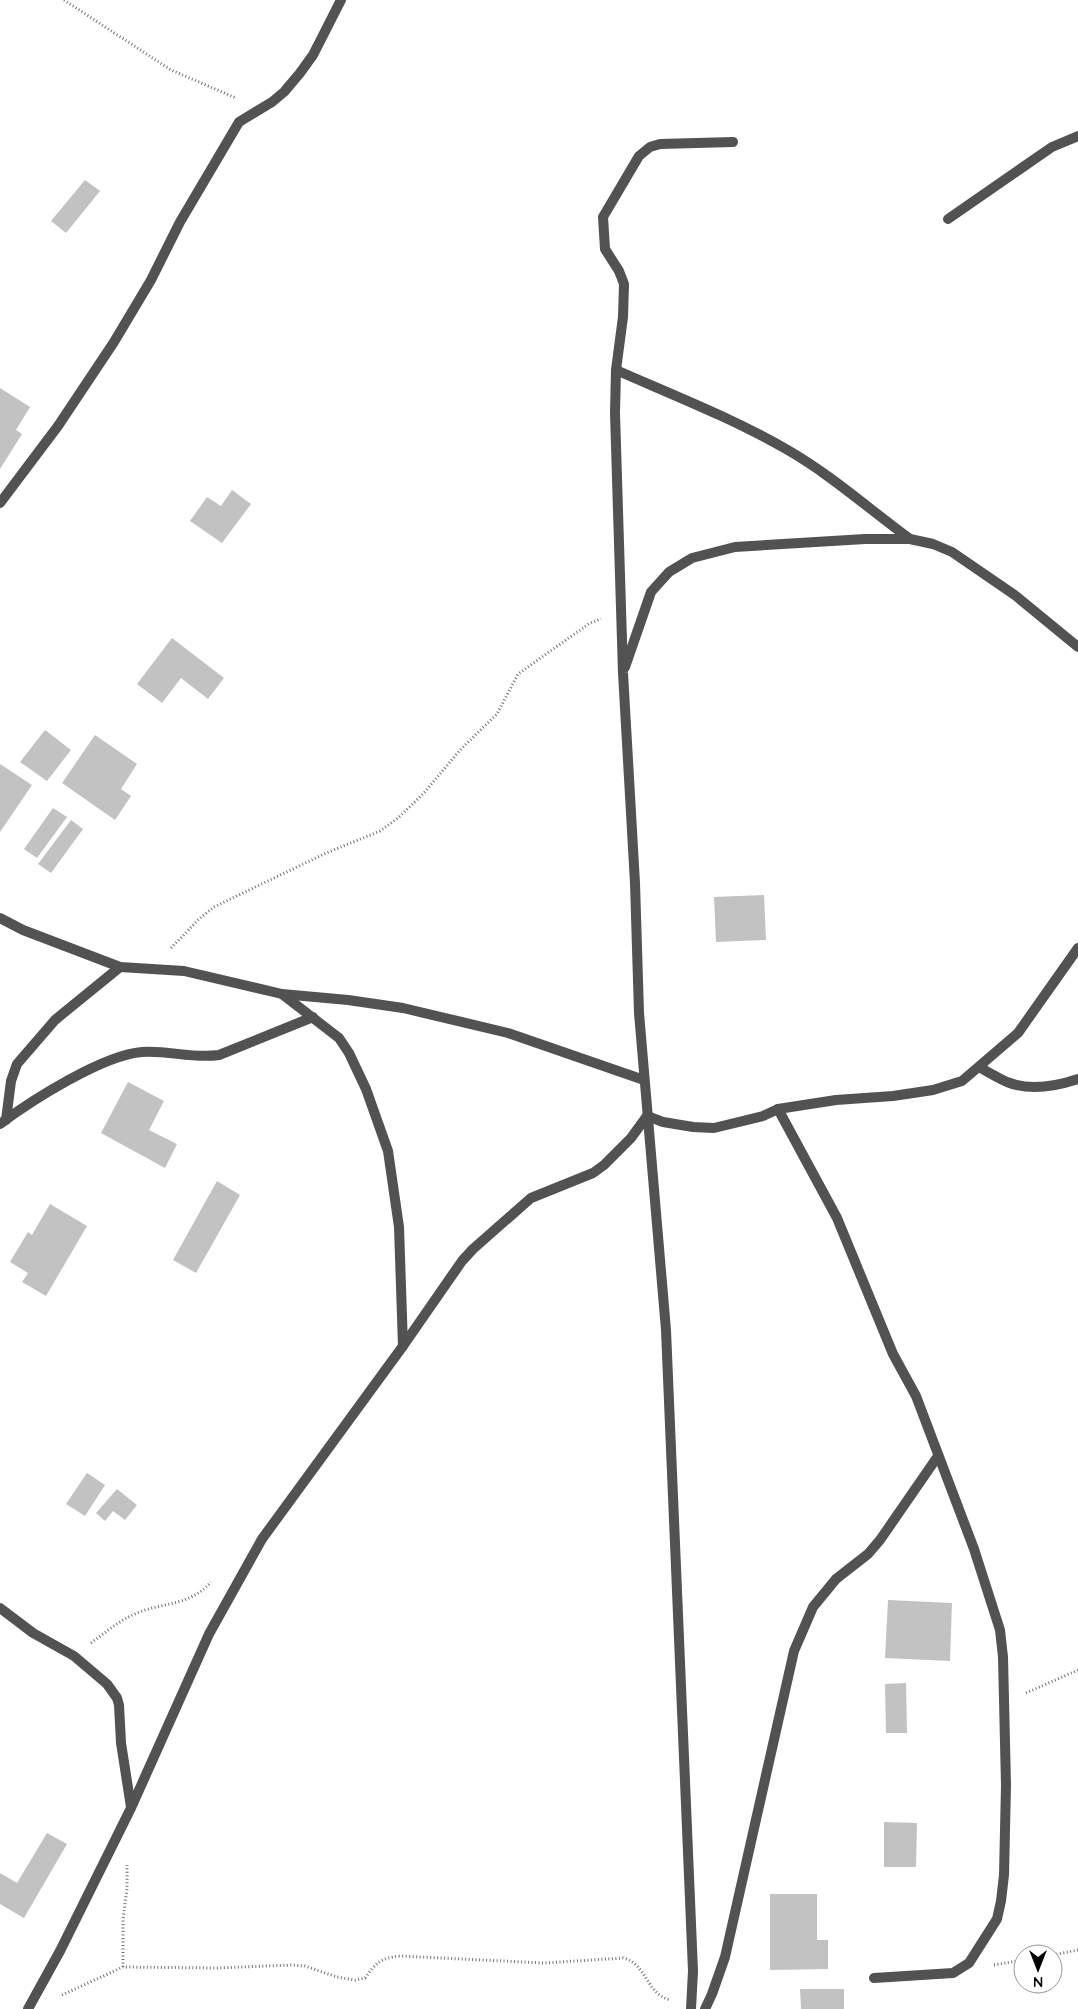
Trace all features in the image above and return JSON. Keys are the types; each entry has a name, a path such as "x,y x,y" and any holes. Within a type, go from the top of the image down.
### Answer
{"street":[{"path":"0,503 58,426 114,342 151,280 180,222 239,122 284,92 300,73 313,55 341,0"},
{"path":"948,219 1052,146 1078,136"},
{"path":"691,2005 693,1971 666,1330 639,1013 635,883 623,672 614,413 616,370 623,317 624,284 606,249 603,237 603,217 639,156 650,147 660,144 733,142"},
{"path":"616,370 787,449 836,482 910,539"},
{"path":"623,672 651,592 668,572 692,558 735,547 765,544 865,539 910,539 933,544 966,561 1016,596 1078,648"},
{"path":"0,918 23,930 120,967 184,972 282,994 385,1006 447,1018 508,1033 644,1080"},
{"path":"647,1116 663,1122 685,1126 714,1128 763,1116 778,1110 836,1100 893,1096 932,1090 962,1081 1018,1033 1078,948"},
{"path":"3,1122 11,1081 17,1064 54,1020 120,967"},
{"path":"282,994 339,1038 350,1053 366,1089 388,1150 399,1227 403,1346"},
{"path":"3,1122 21,1108 79,1075 120,1057 145,1052 205,1057 219,1055 313,1017"},
{"path":"979,1067 1009,1083 1024,1086 1063,1084 1078,1079"},
{"path":"778,1110 837,1218 894,1354 916,1396 974,1549 1000,1630 1005,1695 1004,1875 1002,1901 997,1919 969,1963 953,1973 874,1978"},
{"path":"28,2009 60,1951 131,1808 210,1634 262,1539 403,1346 462,1261 531,1198 593,1173 604,1165 631,1138 647,1116"},
{"path":"705,2009 725,1957 794,1651 813,1607 836,1580 868,1554 880,1540 938,1456"},
{"path":"0,1608 33,1633 74,1656 107,1684 119,1705 121,1743 128,1777 131,1808"}],"path":[{"path":"64,0 171,70 259,110"},
{"path":"150,969 199,919 214,907 315,858 380,831 398,818 424,793 460,750 497,714 511,685 524,669 596,620 622,621"},
{"path":"74,1656 113,1626 136,1614 190,1599 203,1591 214,1578"},
{"path":"1005,1695 1031,1692 1078,1670"},
{"path":"116,1837 124,1852 128,1868 123,1967"},
{"path":"1063,1953 1078,1950"},
{"path":"59,1996 123,1967 217,1968 291,1965 305,1966 337,1977 355,1980 365,1978 375,1965 383,1959 400,1956 544,1963 623,1958 631,1960 637,1965 653,1989 664,1999 691,2005"}],"building":[{"path":"85,180 100,191 66,233 51,221"},
{"path":"0,388 30,407 16,430 22,434 0,469"},
{"path":"232,490 251,504 222,543 190,521 207,497 221,506"},
{"path":"172,638 224,678 208,699 181,678 162,703 137,684"},
{"path":"45,730 71,750 47,781 20,762"},
{"path":"95,735 137,764 121,789 131,796 115,820 62,783"},
{"path":"0,764 32,785 0,832"},
{"path":"53,808 67,817 37,858 24,849"},
{"path":"71,820 83,829 51,873 38,864"},
{"path":"764,895 766,940 716,942 714,897"},
{"path":"128,1082 164,1101 149,1130 177,1144 165,1168 101,1133"},
{"path":"217,1181 240,1195 196,1273 173,1260"},
{"path":"50,1204 87,1226 46,1296 22,1282 28,1273 10,1262 28,1232 32,1235"},
{"path":"87,1473 105,1485 85,1516 66,1504"},
{"path":"117,1489 137,1505 125,1520 113,1511 105,1521 96,1513"},
{"path":"888,1600 952,1603 950,1661 885,1658"},
{"path":"906,1683 907,1733 886,1733 885,1684"},
{"path":"884,1822 917,1823 916,1867 884,1867"},
{"path":"47,1833 67,1844 24,1918 0,1904 0,1873 17,1883"},
{"path":"770,1894 817,1894 817,1940 828,1940 828,1969 770,1970"},
{"path":"800,1989 844,1989 844,2009 801,2009"}]}
